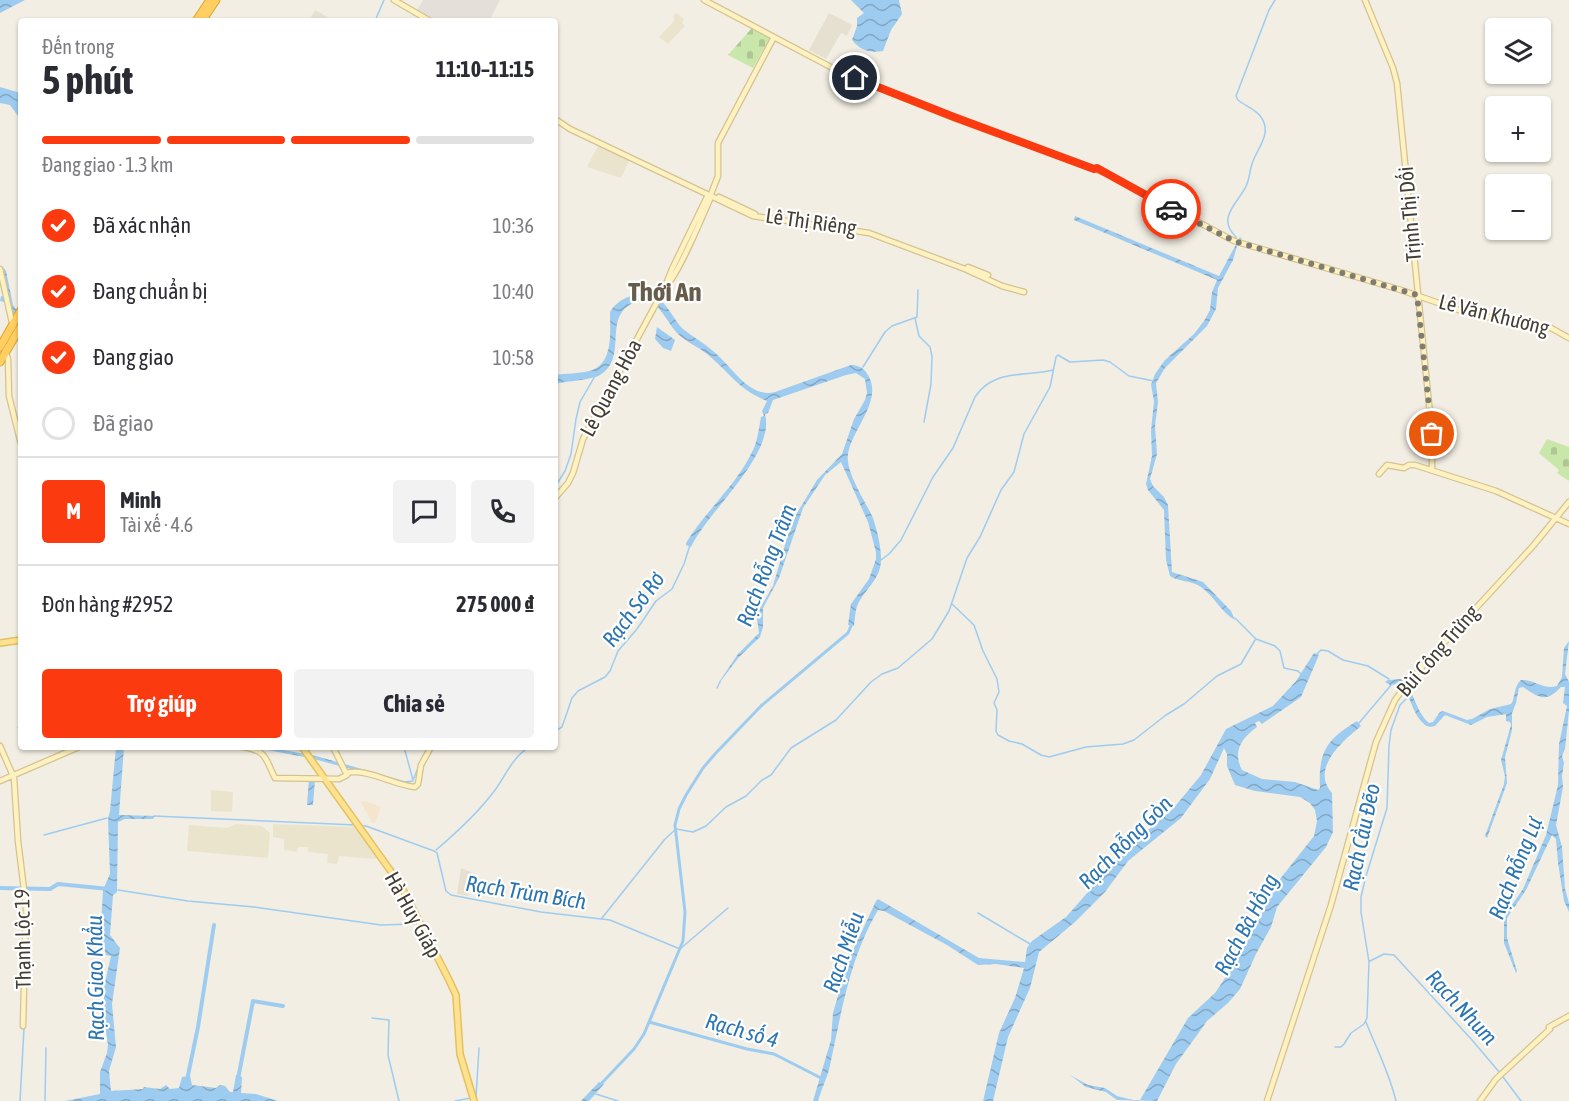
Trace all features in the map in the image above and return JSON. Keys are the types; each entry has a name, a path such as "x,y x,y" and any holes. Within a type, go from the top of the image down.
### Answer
{"highway":[{"path":"202,18 214,0"},
{"path":"4,364 3,351 18,320"}],"main road":[{"path":"0,643 18,640"},
{"name":"Hà Huy Giáp","path":"304,750 400,884 454,991 460,1054 474,1101"}],"street":[{"path":"392,0 420,18"},
{"path":"392,0 425,18"},
{"path":"704,0 774,37 718,143 718,176 710,195"},
{"path":"716,7 722,0"},
{"name":"Trịnh Thị Dối","path":"1365,0 1397,83 1432,434 1432,470"},
{"name":"Lê Văn Khương","path":"774,37 842,73 1104,173 1228,239 1470,313 1551,328 1569,338"},
{"name":"Lê Thị Riêng","path":"558,120 570,129 758,218 876,235 1024,292"},
{"name":"Lê Quang Hòa","path":"558,495 568,483 583,439 673,276 710,195"},
{"path":"0,269 7,304 18,320"},
{"path":"4,364 18,432"},
{"path":"1379,474 1388,465 1404,468 1410,464 1415,465 1496,491 1569,524"},
{"name":"Bùi Công Trừng","path":"1267,1101 1331,905 1376,742 1402,689 1569,502"},
{"name":"Thạnh Lộc 19","path":"0,746 13,775 27,929 22,1026"},
{"path":"0,780 72,750"},
{"path":"255,750 268,760 275,778 339,779 346,773 355,772 416,787 421,765 429,750"},
{"path":"335,750 346,773"},
{"path":"1480,1101 1505,1070 1550,1028 1569,1016"}],"shaded area":[{"path":"423,0 500,0 491,18 432,18 417,10"},
{"path":"315,10 329,18 311,18"},
{"path":"676,13 684,19 682,23 685,26 668,44 659,37 675,20 673,16"},
{"path":"829,13 852,25 847,36 841,33 826,59 809,50"},
{"path":"599,144 630,159 621,178 587,167"},
{"path":"211,790 233,792 232,812 211,811"},
{"path":"365,801 381,807 375,823 372,823 361,802"},
{"path":"236,824 262,826 270,833 268,858 187,851 189,825 227,828"},
{"path":"273,824 356,827 377,857 376,859 339,856 337,864 327,863 328,854 308,852 308,847 298,847 297,852 284,850 284,839 273,837"},
{"path":"461,868 473,873 468,896 457,894"}],"green space":[{"path":"752,28 770,38 753,68 728,55"},
{"path":"1547,439 1569,447 1569,481 1557,473 1559,470 1539,453"}],"water":[{"path":"0,0 25,0 0,13"},
{"path":"851,0 899,0 902,14 891,30 883,51 866,50 852,40 857,18 864,13"},
{"path":"0,87 18,92 18,116 10,105 0,103"},
{"path":"1075,216 1219,276 1240,237 1242,239 1218,288 1216,309 1207,326 1165,368 1156,383 1157,454 1150,479 1168,505 1172,572 1203,582 1231,611 1235,620 1201,587 1170,576 1166,560 1164,510 1146,484 1152,456 1151,431 1154,401 1151,385 1155,374 1165,360 1194,334 1204,321 1210,310 1212,292 1217,280 1074,220"},
{"path":"3,267 6,271 13,305 18,312 18,319 14,316 8,303 0,301 1,296 7,298"},
{"path":"641,293 656,297 666,306 683,329 710,348 741,379 757,391 775,392 851,365 866,372 871,382 870,403 851,444 848,461 853,478 873,518 881,559 876,578 857,606 854,626 848,625 851,604 869,579 876,552 868,522 841,462 825,475 803,508 779,578 763,608 763,627 760,637 739,657 719,682 738,654 759,633 757,618 759,610 773,586 797,513 817,480 842,454 854,419 865,400 867,393 865,379 856,373 846,375 773,400 768,413 765,414 766,430 751,464 691,547 686,543 747,461 755,444 761,417 764,416 762,411 767,401 749,392 707,354 677,333 654,304 644,301 631,304 621,313 616,331 613,360 608,368 596,377 558,384 558,375 589,371 597,368 603,362 609,347 610,312 616,304"},
{"path":"657,327 675,340 671,351 663,348 655,339"},
{"path":"1569,641 1565,674 1569,682 1569,711 1565,749 1562,756 1563,787 1556,825 1562,847 1569,912 1564,901 1556,839 1552,835 1526,890 1507,918 1507,938 1516,973 1504,943 1504,921 1507,912 1523,889 1546,835 1558,785 1559,744 1567,706 1563,703 1565,687 1561,687 1547,697 1534,694 1523,687 1519,688 1512,713 1512,730 1505,757 1507,783 1487,838 1485,836 1504,784 1505,776 1501,760 1511,725 1506,721 1506,714 1487,717 1471,725 1445,715 1435,726 1430,727 1424,724 1416,714 1404,689 1399,684 1390,685 1385,682 1401,679 1429,723 1433,722 1443,711 1467,720 1472,719 1490,709 1511,704 1521,680 1547,687 1557,686 1562,677 1564,648"},
{"path":"1314,653 1319,655 1301,697 1262,724 1259,721 1255,723 1257,727 1243,740 1238,757 1242,770 1262,779 1295,782 1318,790 1326,748 1338,734 1357,721 1361,726 1338,747 1327,765 1325,774 1326,784 1332,793 1333,832 1326,847 1277,907 1271,927 1240,989 1207,1021 1176,1064 1157,1101 1117,1100 1106,1092 1086,1087 1070,1075 1088,1085 1105,1088 1117,1096 1140,1100 1188,1018 1215,993 1238,959 1280,879 1314,836 1317,821 1315,810 1310,803 1300,797 1255,791 1235,785 1227,766 1227,754 1224,748 1210,779 1181,818 1128,861 1105,892 1075,922 1039,952 1030,988 1008,1037 993,1101 983,1101 999,1033 1015,998 1024,968 996,964 978,965 947,945 884,911 878,910 853,968 828,1074 818,1101 813,1101 831,1040 833,1013 848,961 878,899 979,958 1025,962 1027,948 1032,941 1066,917 1126,849 1172,810 1201,775 1226,729 1273,706 1296,681"},
{"path":"116,750 124,750 119,815 155,816 153,819 125,819 118,822 117,892 113,895 110,935 120,948 112,1004 116,1047 109,1071 111,1091 143,1089 144,1087 160,1089 166,1085 170,1089 179,1088 182,1077 190,1076 192,1085 216,1088 220,1085 233,1092 236,1075 242,1077 241,1093 256,1094 278,1101 65,1101 100,1094 100,1072 107,1053 104,987 111,956 106,955 101,925 103,890 110,874 108,819"},
{"path":"268,750 283,750 316,756 411,783 410,785 310,758"},
{"path":"309,779 315,779 313,805 307,805"},
{"path":"599,1082 604,1084 589,1101 581,1101"}],"waterway":[{"path":"376,18 384,0"},
{"path":"1235,239 1236,237 1230,230 1228,216 1244,191 1252,164 1265,134 1264,123 1259,114 1238,100 1236,96 1275,0"},
{"path":"863,367 885,332 892,326 917,317 918,290"},
{"path":"915,318 919,336 930,347 932,356 931,384 924,422"},
{"path":"602,918 665,839 676,829 693,832 706,826 726,807 746,796 762,780 771,775 791,748 836,720 871,682 882,674 898,668 932,639 949,611 967,558 980,537 1001,490 1014,472 1024,434 1050,387 1058,355 1070,362 1103,360 1110,362 1129,376 1154,381"},
{"path":"881,560 901,540 933,477 953,448 975,397 982,388 1000,378 1053,370"},
{"path":"558,482 571,454 580,402 595,376"},
{"name":"Rạch Sơ Rơ","path":"558,729 562,727 572,698 578,691 605,677 618,651 637,629 656,601 672,589 690,545"},
{"path":"952,604 974,625 983,651 997,679 999,692 994,703 997,710 996,731 998,735 1049,757 1086,747 1123,744 1134,740 1184,704 1217,676 1241,664 1255,640"},
{"path":"1235,618 1256,639 1275,646 1280,651 1284,668 1298,671 1301,674"},
{"name":"Rạch Trùm Bích","path":"600,1085 634,1049 644,1034 683,941 685,912 675,825 686,795 703,768 761,706 848,633 851,626"},
{"name":"Rạch Rỗng Gòn","path":"1316,655 1321,650 1328,651 1343,660 1368,666 1389,679"},
{"name":"Rạch Rỗng Trâm","path":"717,688 720,682"},
{"path":"1359,723 1392,684"},
{"name":"Rạch Cầu Đẽo","path":"1335,1047 1341,1047 1351,1033 1364,1024 1367,1018 1369,962 1361,912 1361,897 1387,808 1391,730 1400,705 1408,697"},
{"path":"405,750 413,780"},
{"path":"424,755 426,750"},
{"name":"Rạch Sơ Rơ","path":"436,850 482,806 524,750"},
{"path":"413,780 418,768"},
{"path":"404,782 413,781"},
{"name":"Rạch Trùm Bích","path":"154,816 356,825"},
{"path":"44,835 107,818"},
{"name":"Rạch Trùm Bích","path":"361,826 437,853 446,891 451,895 541,912 610,920 680,949 728,908"},
{"path":"0,888 50,889 58,884 109,889"},
{"path":"118,890 381,925 414,924"},
{"path":"978,913 1030,944"},
{"path":"187,1080 214,925"},
{"name":"Rạch Nhum","path":"1370,961 1384,954 1394,955 1500,1073"},
{"path":"238,1079 253,1001 283,1006"},
{"path":"372,1018 389,1020 388,1055 399,1101"},
{"name":"Rạch số 4","path":"649,1022 747,1049 774,1054 823,1079"},
{"path":"1366,1022 1396,1101"},
{"path":"20,1101 24,1029"},
{"path":"45,1101 46,1048"},
{"path":"476,1097 479,1048"},
{"name":"Rạch Nhum","path":"1503,1077 1521,1101"},
{"path":"596,1094 618,1101"},
{"path":"455,1101 471,1098"}],"way so far":[{"path":"1171,209 1234,241 1417,295 1432,434"}],"district":[{"name":"Thới An","path":"665,292"}],"route":[{"path":"855,78 967,122 1083,163 1094,169 1097,168 1171,209"}],"water label":[{"name":"Rạch Rỗng Lự","path":"1515,868"},
{"name":"Rạch Bà Hồng","path":"1246,924"},
{"name":"Rạch Miễu","path":"843,952"},
{"name":"Rạch Giao Khẩu","path":"95,978"}]}
